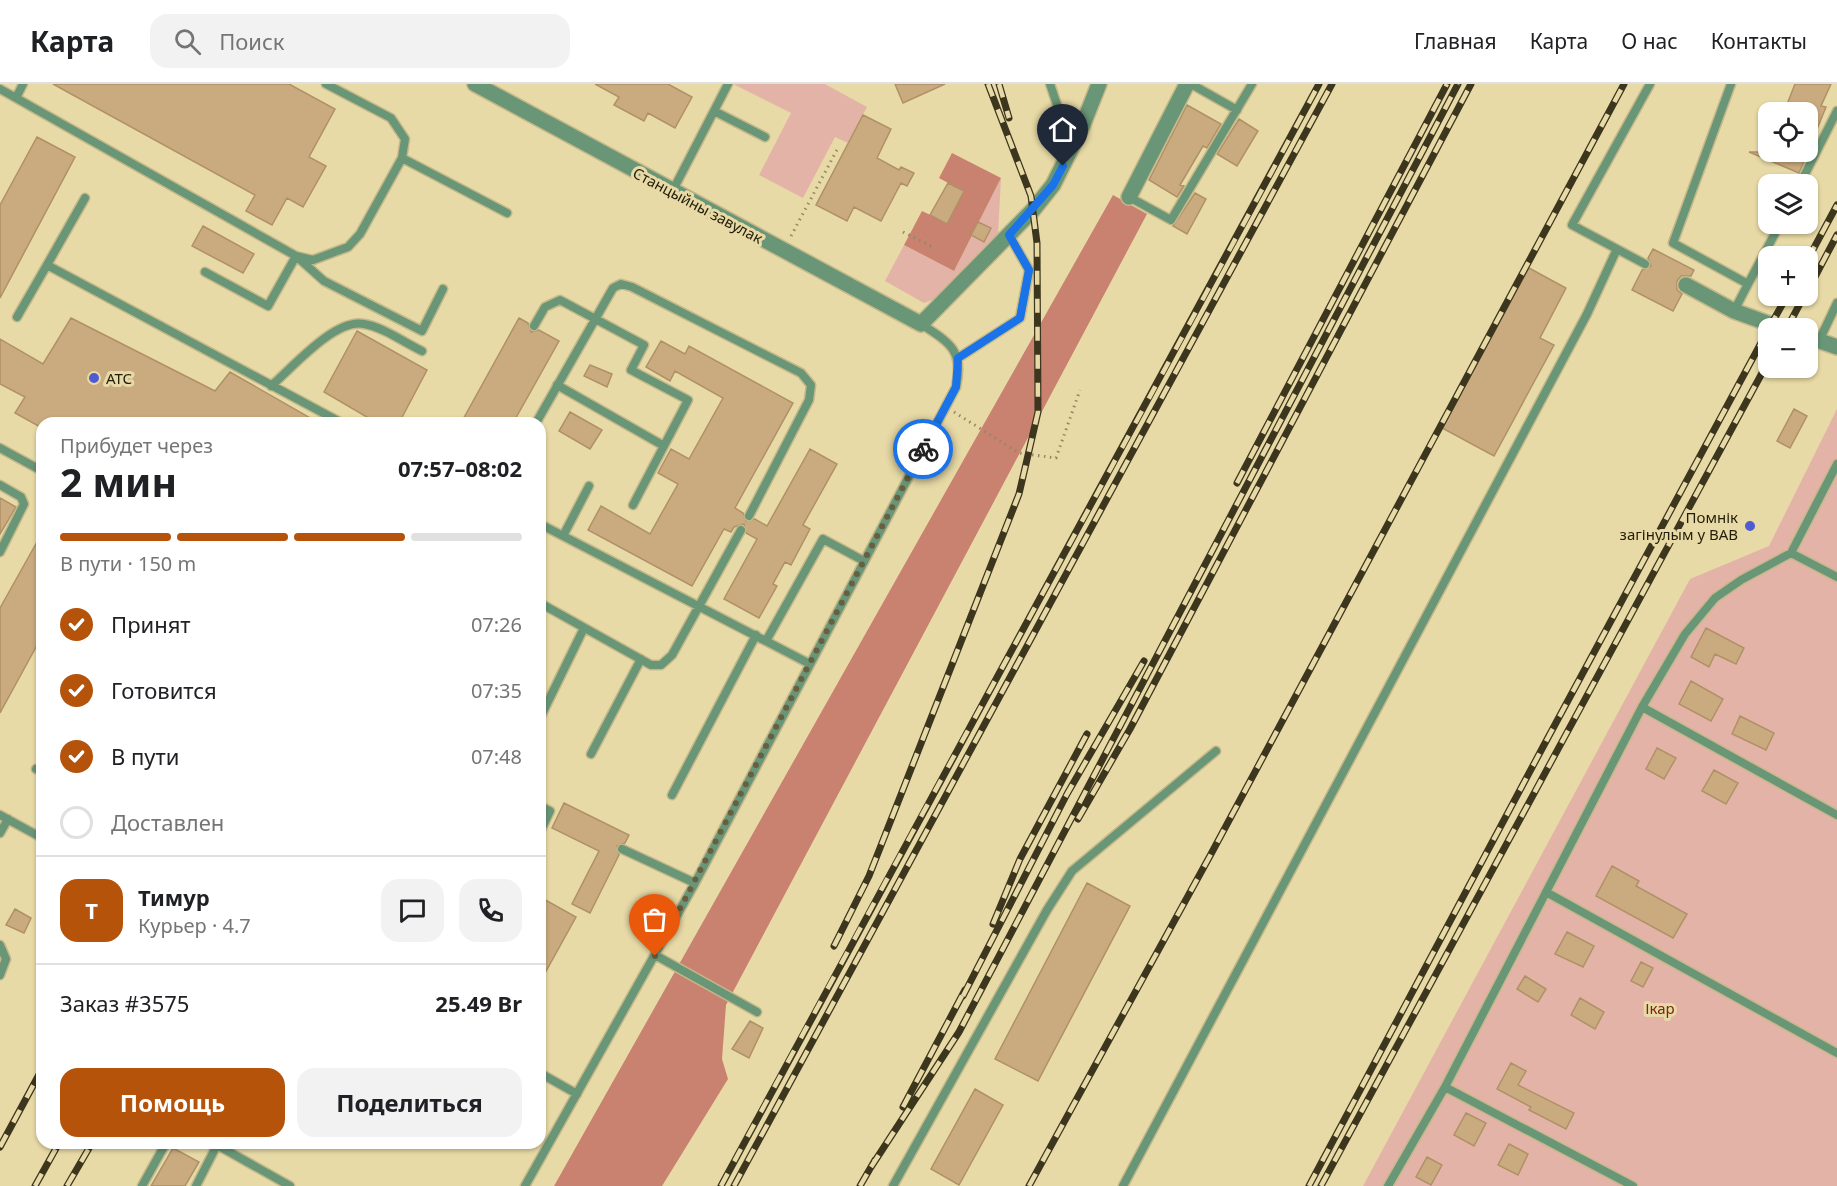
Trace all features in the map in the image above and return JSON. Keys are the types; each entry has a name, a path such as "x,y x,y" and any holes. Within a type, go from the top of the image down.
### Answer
{"street":[{"name":"Станцыйны завулак","path":"475,84 921,324"},
{"path":"921,324 1009,235 1053,185 1072,148 1099,84"},
{"path":"1129,197 1189,84"},
{"path":"1686,285 1734,310 1758,319"},
{"path":"1818,340 1837,346"}],"lane":[{"path":"16,98 24,84"},
{"path":"296,256 313,260 348,248 360,234 402,158 405,139 391,118 327,84"},
{"path":"672,192 727,86 717,84"},
{"path":"1050,84 1072,148"},
{"path":"1189,84 1237,110"},
{"path":"1129,197 1171,220 1252,84"},
{"path":"1645,264 1572,225 1650,84"},
{"path":"1731,84 1673,243 1748,284"},
{"path":"0,89 296,256 324,281 422,331 443,290"},
{"path":"714,111 765,137"},
{"path":"1805,174 1837,111"},
{"path":"402,158 507,213"},
{"path":"17,317 85,198"},
{"path":"1734,310 1775,234"},
{"path":"958,358 1020,318 1029,270 1009,235"},
{"path":"1123,1186 1587,314 1617,249"},
{"path":"205,272 268,306 296,256"},
{"path":"47,265 330,417"},
{"path":"539,417 613,288 621,284 632,286 801,373 811,385 809,400 749,516"},
{"path":"534,326 545,307 553,301 560,300 644,345 631,370 688,400 633,505"},
{"path":"1818,332 1837,303"},
{"path":"271,386 333,331 352,322 366,324 422,351"},
{"path":"546,1149 695,883 956,387 958,358 947,342 921,324"},
{"path":"557,386 664,446"},
{"path":"0,448 36,468"},
{"path":"1389,1186 1445,1087 1642,707 1685,634 1715,598 1741,580 1791,553 1837,464"},
{"path":"0,485 21,496 24,504 0,552"},
{"path":"564,536 589,486"},
{"path":"546,527 810,664"},
{"path":"546,606 651,665 661,664 672,655 741,530"},
{"path":"766,641 823,539 864,561"},
{"path":"1791,553 1837,577"},
{"path":"546,706 584,628"},
{"path":"672,795 756,636"},
{"path":"591,754 641,659"},
{"path":"1642,707 1837,815"},
{"path":"893,1186 1047,910 1072,871 1216,751"},
{"path":"546,809 554,813 546,824"},
{"path":"0,833 4,817 36,835"},
{"path":"622,849 695,883"},
{"path":"1546,892 1837,1053"},
{"path":"0,945 6,959 0,975"},
{"path":"655,956 757,1012"},
{"path":"546,1076 577,1094"},
{"path":"1445,1087 1633,1186"},
{"path":"142,1186 163,1149"},
{"path":"196,1186 214,1149"},
{"path":"225,1149 290,1186"},
{"path":"525,1186 546,1149"}],"path":[{"path":"784,249 838,148"},
{"path":"903,232 933,248"},
{"path":"945,407 1019,453 1056,458 1080,390"}],"green space":[{"path":"733,84 825,84 867,107 848,143 835,137 803,198 759,175 791,113"},
{"path":"1001,178 998,235 935,299 924,303 885,281 904,245 954,271"},
{"name":"Ікар","path":"1837,409 1837,1186 1363,1186 1690,579 1769,546"}],"shaded area":[{"path":"952,153 1001,178 954,271 904,245 922,211 947,223 963,191 939,178"},
{"path":"1113,195 1147,214 726,1005 722,1059 728,1079 662,1186 554,1186"}],"building":[{"path":"53,84 289,84 335,109 309,157 326,166 303,207 287,198 272,225 246,211 255,195"},
{"path":"595,84 668,84 692,97 675,128 648,113 644,121 614,105 619,97"},
{"path":"895,84 945,84 903,103"},
{"path":"1795,84 1831,84 1821,106 1826,107 1818,127 1818,102 1788,102"},
{"path":"1187,105 1221,124 1207,148 1203,146 1180,185 1184,186 1177,197 1149,180"},
{"path":"863,115 891,129 877,158 899,170 901,167 914,173 907,186 901,183 881,221 854,207 847,221 816,205"},
{"path":"1239,119 1258,131 1237,166 1217,154"},
{"path":"37,137 75,157 0,298 0,205"},
{"path":"1773,162 1804,162 1799,173"},
{"path":"948,183 964,191 947,224 930,215"},
{"path":"1195,193 1206,199 1187,234 1173,226"},
{"path":"978,222 991,228 984,242 971,235"},
{"path":"203,226 254,254 243,273 192,246"},
{"path":"1653,249 1694,270 1691,276 1681,276 1677,281 1677,290 1682,294 1673,311 1632,290 1642,270 1651,266 1648,258"},
{"path":"1529,268 1566,288 1540,338 1554,345 1494,456 1442,428"},
{"name":"АТС","path":"71,318 215,391 230,372 309,417 36,417 36,425 15,413 25,397 0,384 0,339 43,364"},
{"path":"519,318 528,323 531,332 539,330 559,341 516,417 464,417"},
{"path":"357,331 427,370 402,417 367,417 324,392"},
{"path":"661,341 685,354 689,346 793,403 735,508 743,513 746,521 755,519 767,526 810,449 837,464 803,525 810,529 791,565 785,562 773,584 777,586 759,618 724,599 757,539 746,533 744,524 734,527 731,532 724,529 692,586 588,530 601,506 650,534 678,484 658,473 671,449 689,459 723,398 675,371 670,381 646,367"},
{"path":"590,365 612,374 607,387 584,376"},
{"path":"1794,409 1807,416 1790,448 1777,441"},
{"path":"570,412 602,430 590,449 559,431"},
{"path":"0,498 16,507 0,534"},
{"path":"36,544 36,647 0,713 0,608"},
{"path":"1706,628 1744,648 1736,664 1715,654 1709,667 1691,657"},
{"path":"1691,681 1723,699 1711,721 1679,704"},
{"path":"1740,716 1774,733 1766,750 1732,734"},
{"path":"1657,748 1676,758 1664,779 1646,769"},
{"path":"1714,770 1738,783 1726,804 1702,791"},
{"path":"564,803 629,835 625,843 617,846 619,855 590,913 572,904 599,851 552,828"},
{"path":"1612,866 1639,881 1636,886 1687,914 1673,938 1596,896"},
{"path":"1087,883 1130,906 1038,1081 995,1059"},
{"path":"546,900 576,917 546,971"},
{"path":"15,909 31,918 24,933 6,925"},
{"path":"1567,932 1594,946 1583,967 1555,954"},
{"path":"1641,962 1653,968 1643,987 1631,981"},
{"path":"1525,976 1546,989 1538,1002 1517,989"},
{"path":"1580,998 1604,1012 1595,1029 1571,1015"},
{"path":"750,1021 763,1028 749,1058 732,1049"},
{"path":"1511,1063 1526,1071 1518,1085 1574,1113 1566,1129 1529,1110 1531,1107 1497,1089"},
{"path":"975,1089 1003,1105 959,1185 931,1169"},
{"path":"1466,1113 1486,1123 1474,1146 1454,1135"},
{"path":"1509,1144 1528,1154 1518,1175 1498,1165"},
{"path":"172,1149 199,1162 185,1186 151,1186"},
{"path":"1427,1157 1442,1165 1431,1185 1416,1177"}],"railway":[{"path":"834,946 869,876 1019,494 1038,412 1037,243 1031,196 988,84"},
{"path":"999,84 1009,118"},
{"path":"721,1186 1319,84"},
{"path":"734,1186 1332,84"},
{"path":"1237,483 1447,84"},
{"path":"871,1167 959,1032 1458,84"},
{"path":"1078,819 1130,729 1471,84"},
{"path":"1029,1186 1211,854 1624,84"},
{"path":"1815,246 1837,205"},
{"path":"1818,271 1837,235"},
{"path":"1775,318 1781,306"},
{"path":"1792,318 1799,306"},
{"path":"1309,1186 1758,349"},
{"path":"1321,1186 1759,378"},
{"path":"963,996 1067,794 1144,661"},
{"path":"993,924 1020,859 1087,734"},
{"path":"903,1107 965,990"},
{"path":"0,1147 36,1080"},
{"path":"35,1186 56,1149"},
{"path":"67,1186 89,1149"},
{"path":"860,1186 875,1160"}],"way so far":[{"path":"655,956 923,449"}],"place":[{"name":"АТС","path":"94,378"},
{"name":"Помнік загінулым у ВАВ","path":"1750,526"}],"route":[{"path":"923,449 956,387 959,371 958,358 1020,318 1029,270 1009,235 1053,185 1063,166"}]}
